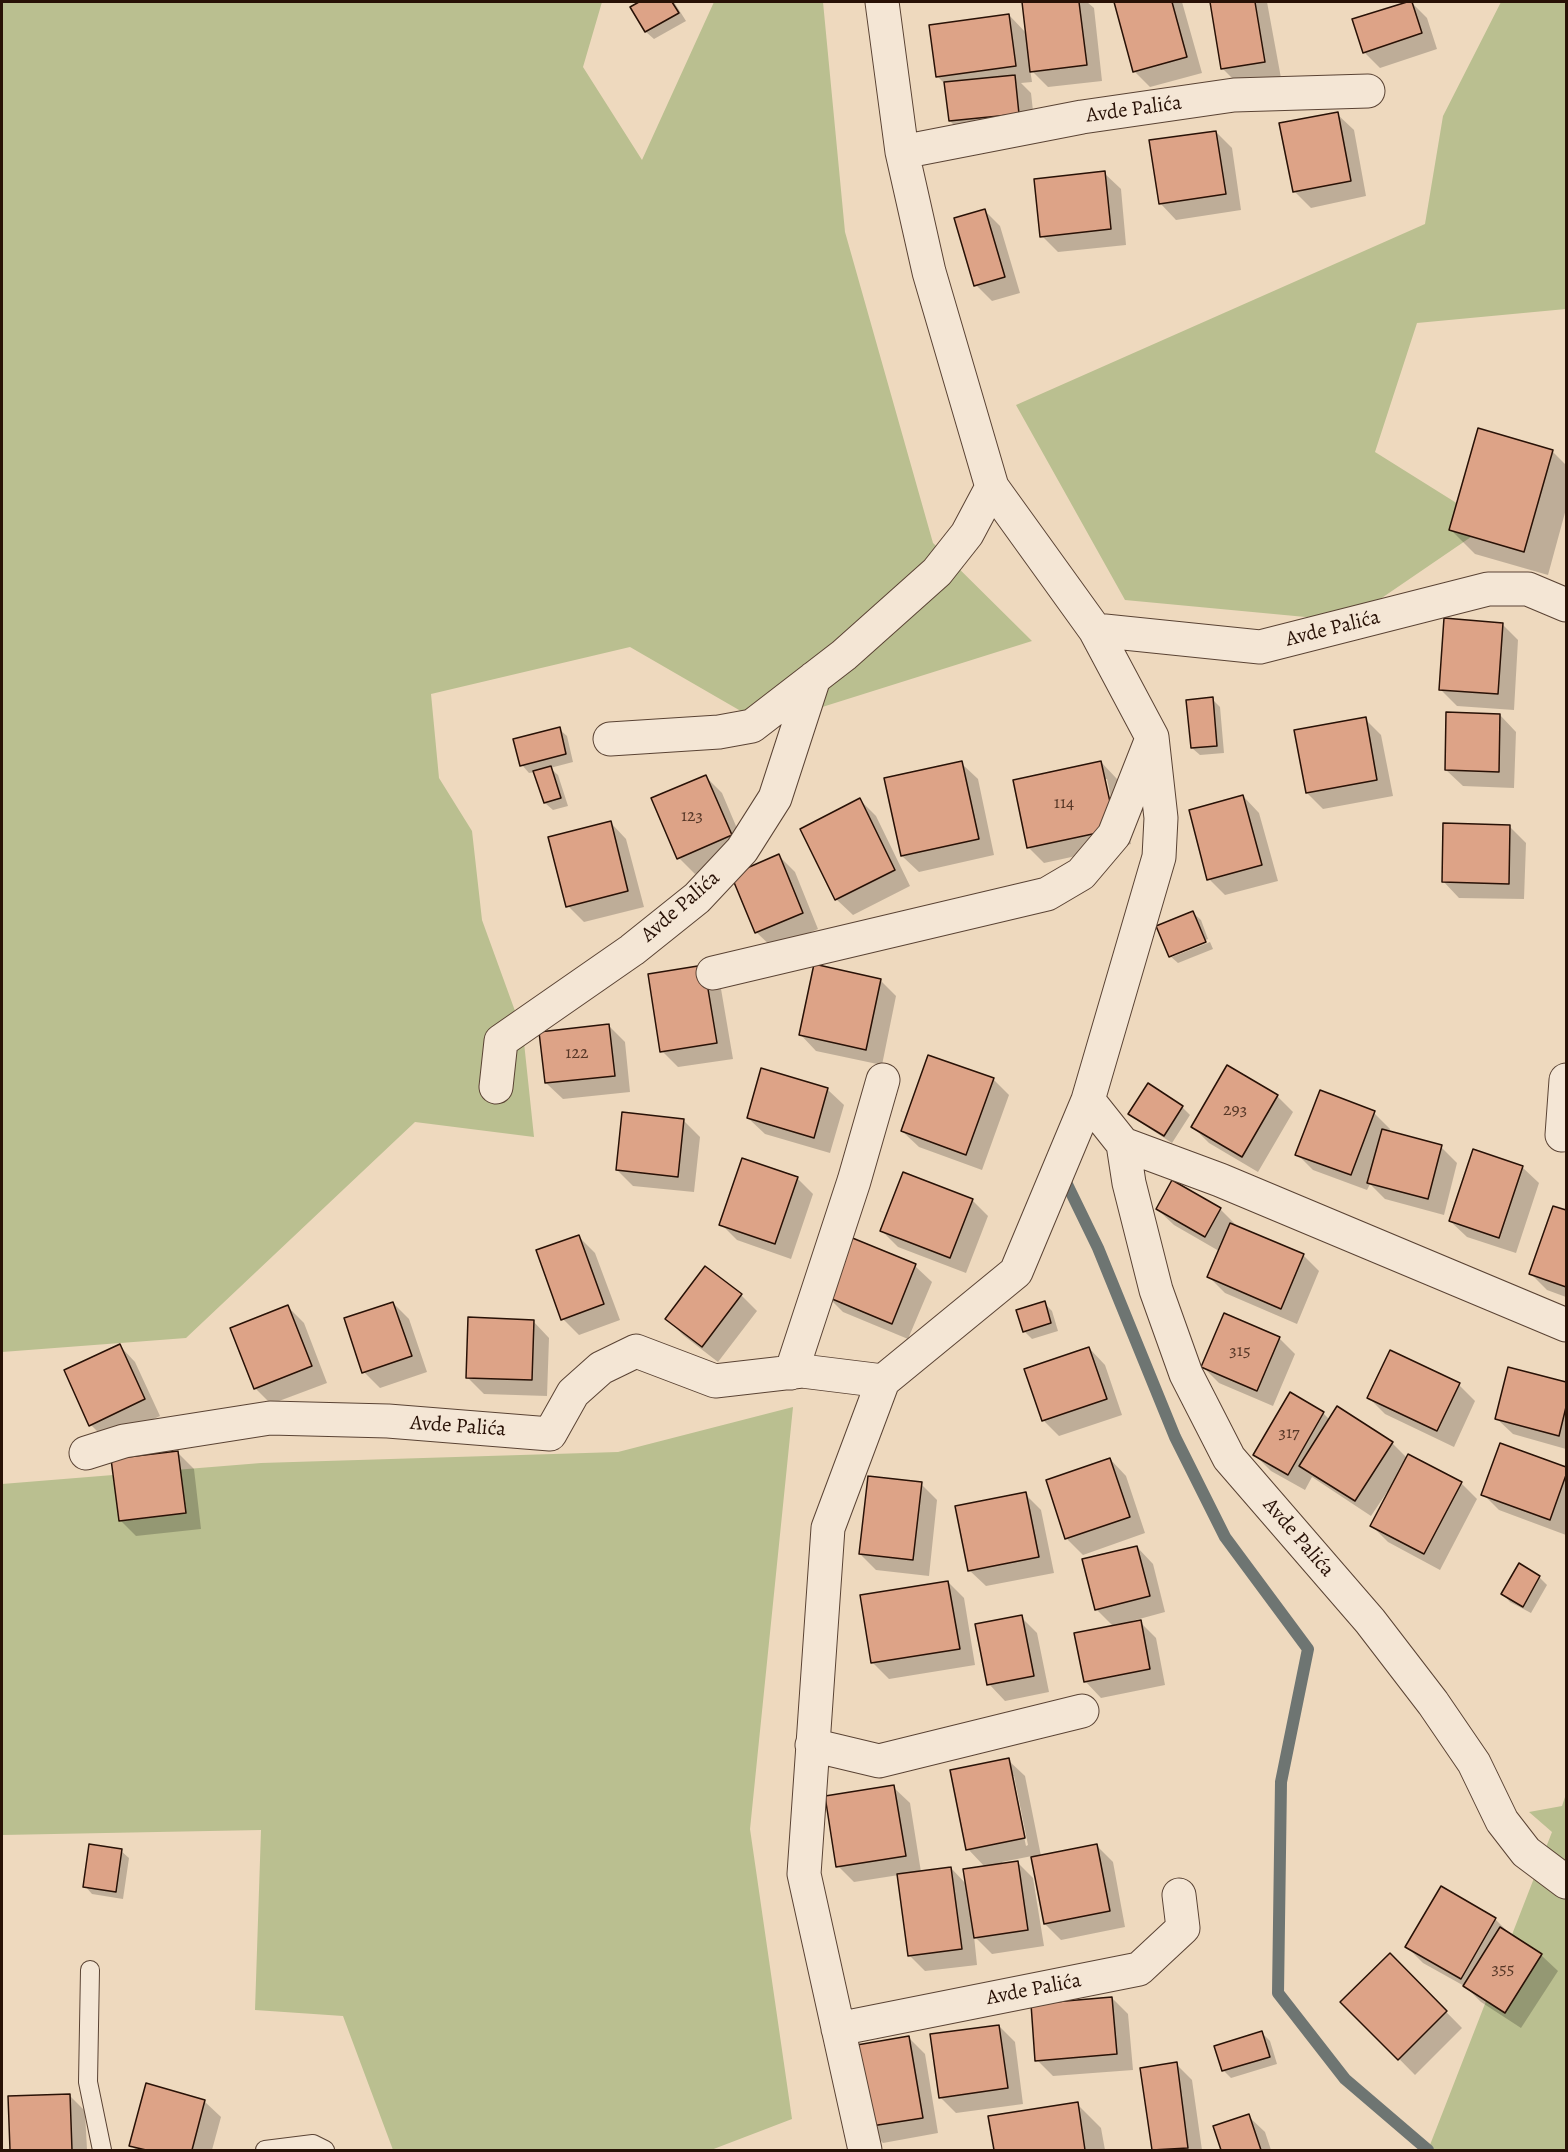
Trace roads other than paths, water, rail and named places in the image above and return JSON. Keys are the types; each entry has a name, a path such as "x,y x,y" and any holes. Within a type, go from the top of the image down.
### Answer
{"street":[{"path":"865,2151 804,1874 828,1528 883,1381 1016,1272 1088,1101 1159,857 1161,818 1152,737 1095,630 992,487 929,272 902,152 882,2"},
{"name":"Avde Palića","path":"902,152 1082,117 1234,95 1368,91"},
{"path":"610,739 719,732 752,726 844,655 937,572 967,534 992,487"},
{"name":"Avde Palića","path":"1095,630 1260,647 1488,589 1528,589 1566,605"},
{"name":"Avde Palića","path":"496,1086 501,1041 632,950 697,898 742,850 775,798 814,678"},
{"path":"713,973 1047,894 1081,874 1114,835 1152,737"},
{"path":"791,1372 884,1080"},
{"path":"1562,1135 1566,1080"},
{"path":"1088,1101 1123,1144 1220,1180 1566,1325"},
{"name":"Avde Palića","path":"1123,1144 1129,1183 1156,1290 1186,1374 1229,1458 1370,1622 1439,1712 1474,1763 1502,1821 1526,1852 1566,1882"},
{"name":"Avde Palića","path":"86,1453 124,1441 270,1418 388,1421 550,1434 573,1393 601,1368 636,1351 715,1381 802,1371 883,1381"},
{"path":"812,1745 879,1761 1082,1711"},
{"name":"Avde Palića","path":"838,2029 1139,1969 1183,1929 1179,1895"}],"lane":[{"path":"90,1970 88,2082 102,2151"},
{"path":"265,2151 313,2144 325,2151"}],"waterway":[{"path":"1064,1178 1098,1248 1175,1437 1225,1537 1308,1649 1281,1782 1278,1993 1345,2079 1428,2150"}]}
